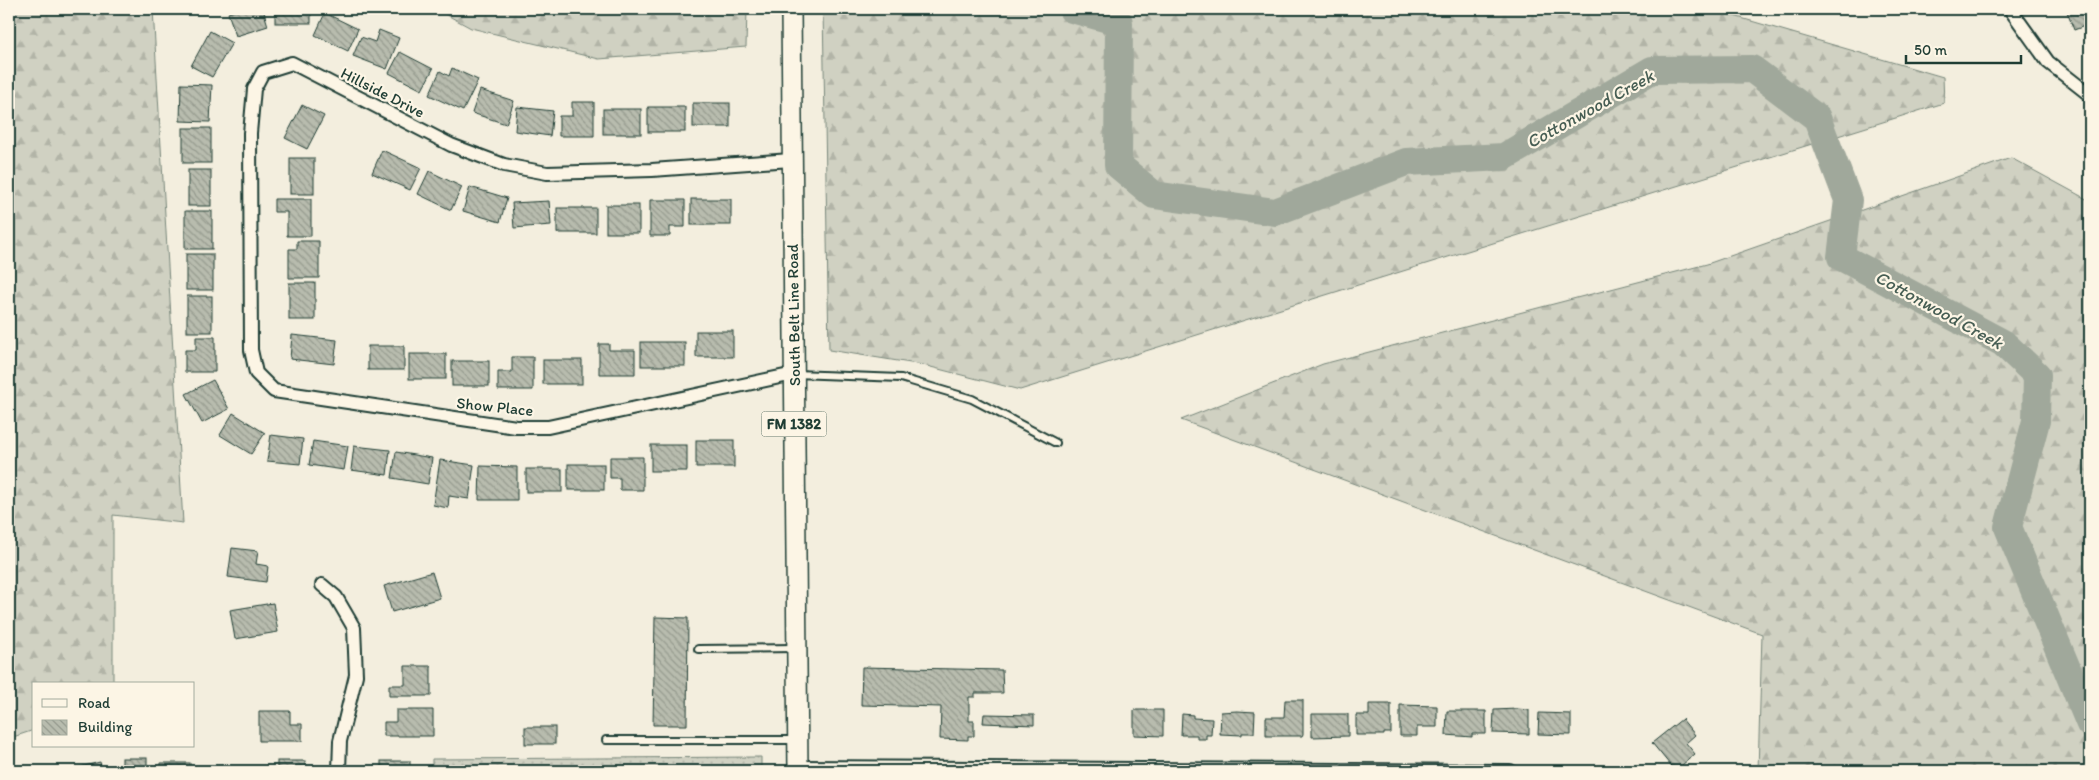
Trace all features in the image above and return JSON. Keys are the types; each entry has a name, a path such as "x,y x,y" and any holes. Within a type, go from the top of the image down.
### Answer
{"main road":[{"name":"South Belt Line Road","path":"791,9 798,769"}],"street":[{"path":"2010,9 2048,62 2090,95"},
{"name":"Hillside Drive","path":"256,373 252,350 250,133 254,89 263,72 292,63 451,145 504,165 547,173 652,170 791,160"},
{"name":"Show Place","path":"256,373 274,390 516,427 548,427 794,374"},
{"path":"322,585 336,597 354,628 356,675 340,741 339,771"},
{"path":"798,769 1510,771"}],"lane":[{"path":"794,374 901,378 972,399 1056,443"},
{"path":"698,649 797,648"},
{"path":"606,740 798,740"}],"green space":[{"path":"9,9 153,9 183,523 113,515 113,682 32,682 32,731 10,738"},
{"path":"436,9 747,9 746,47 599,59 471,28"},
{"path":"823,9 1710,9 1943,77 1944,103 1020,390 923,365 829,350"},
{"path":"2011,158 2090,201 2090,771 1758,771 1762,634 1181,420 1323,364 1707,264"},
{"path":"761,757 761,771 432,771 432,759"}],"building":[{"path":"242,9 263,9 268,26 236,36 228,13"},
{"path":"275,9 311,9 311,23 275,23"},
{"path":"2066,9 2089,9 2090,24 2074,30"},
{"path":"325,13 358,29 348,51 315,35"},
{"path":"379,30 399,38 387,69 353,56 361,37 375,42"},
{"path":"210,31 232,43 212,77 191,66"},
{"path":"400,52 433,69 422,90 389,73"},
{"path":"452,68 478,80 463,111 429,95 440,71 449,76"},
{"path":"181,84 212,85 210,122 180,121"},
{"path":"480,90 514,101 506,124 472,113"},
{"path":"572,102 594,102 594,136 559,136 559,116 572,116"},
{"path":"693,103 730,103 730,127 693,127"},
{"path":"302,105 324,116 307,149 285,138"},
{"path":"517,107 553,111 550,136 515,131"},
{"path":"648,107 685,107 685,132 648,132"},
{"path":"603,109 641,109 641,134 603,134"},
{"path":"183,128 211,128 211,163 183,163"},
{"path":"382,150 421,168 410,190 372,173"},
{"path":"290,158 314,158 314,194 290,194"},
{"path":"188,170 211,170 211,206 188,206"},
{"path":"429,171 462,187 451,210 418,194"},
{"path":"470,187 507,198 500,222 463,211"},
{"path":"274,199 311,199 311,236 287,236 287,212 274,212"},
{"path":"691,199 731,199 731,225 691,225"},
{"path":"650,200 685,200 685,227 670,227 670,236 650,236"},
{"path":"549,201 551,225 514,228 512,203"},
{"path":"606,205 639,205 639,233 606,233"},
{"path":"557,208 596,208 596,233 557,233"},
{"path":"185,211 212,211 212,249 185,249"},
{"path":"297,241 319,241 319,278 289,278 289,249 297,249"},
{"path":"186,254 213,254 213,290 186,290"},
{"path":"289,283 315,283 315,320 289,320"},
{"path":"187,296 212,296 212,332 187,332"},
{"path":"696,331 733,331 733,357 696,357"},
{"path":"292,335 337,340 334,364 290,359"},
{"path":"196,337 215,337 215,372 185,372 185,350 196,350"},
{"path":"641,342 685,342 685,366 641,366"},
{"path":"599,344 609,344 609,350 635,350 635,374 599,374"},
{"path":"368,346 404,346 404,370 368,370"},
{"path":"409,354 446,354 446,379 409,379"},
{"path":"512,357 533,357 533,390 498,390 498,372 512,372"},
{"path":"543,360 582,360 582,384 543,384"},
{"path":"452,361 489,361 489,386 452,386"},
{"path":"213,380 229,409 202,423 186,394"},
{"path":"233,413 265,433 251,454 220,435"},
{"path":"271,435 303,439 300,464 267,461"},
{"path":"696,440 734,440 734,467 696,467"},
{"path":"313,441 348,446 344,470 309,465"},
{"path":"651,445 687,445 687,471 651,471"},
{"path":"354,446 390,450 387,475 351,470"},
{"path":"396,452 432,458 428,484 392,478"},
{"path":"610,457 643,457 643,490 620,490 620,478 610,478"},
{"path":"440,460 474,465 469,499 449,496 448,508 433,505"},
{"path":"568,464 604,464 604,490 568,490"},
{"path":"480,466 517,467 517,500 479,500"},
{"path":"526,469 562,469 562,492 526,492"},
{"path":"232,548 258,551 256,564 268,566 266,582 228,577"},
{"path":"432,572 440,598 392,612 384,586"},
{"path":"273,603 278,632 235,639 230,610"},
{"path":"655,617 688,618 687,725 653,725"},
{"path":"405,666 431,666 431,696 389,696 389,685 405,685"},
{"path":"862,667 1002,670 1003,693 975,693 975,697 969,697 969,721 974,721 974,736 968,736 968,740 940,739 941,707 861,705"},
{"path":"1285,700 1303,700 1302,736 1266,736 1266,717 1284,717"},
{"path":"1369,704 1391,704 1391,733 1384,733 1384,735 1356,735 1356,715 1369,715"},
{"path":"1400,705 1437,706 1437,727 1417,727 1417,736 1400,736"},
{"path":"396,710 433,710 433,736 384,736 384,722 396,722"},
{"path":"1134,710 1163,710 1163,736 1134,735"},
{"path":"1494,710 1529,710 1529,734 1493,733"},
{"path":"259,711 290,711 290,724 302,724 302,741 259,741"},
{"path":"1447,711 1486,711 1486,734 1472,734 1472,737 1446,735"},
{"path":"1221,712 1255,712 1254,733 1242,733 1242,735 1220,734"},
{"path":"1539,713 1571,714 1571,735 1538,734"},
{"path":"984,714 1034,715 1034,725 983,723"},
{"path":"1182,714 1193,715 1193,718 1212,719 1211,735 1206,735 1206,739 1197,739 1197,735 1181,735"},
{"path":"1312,714 1348,714 1348,736 1312,737"},
{"path":"1682,719 1695,735 1686,743 1695,754 1675,771 1652,743"},
{"path":"525,727 555,727 555,744 525,744"},
{"path":"122,758 147,758 147,771 122,771"},
{"path":"277,761 305,761 305,771 277,771"},
{"path":"381,761 410,761 410,771 381,771"},
{"path":"100,762 102,771 72,771 72,769"},
{"path":"161,763 190,763 190,771 161,771"},
{"path":"240,769 269,769 269,771 240,771"}],"waterway":[{"name":"Cottonwood Creek","path":"1072,9 1119,22 1118,165 1154,195 1275,212 1406,162 1504,157 1652,70 1752,69 1817,118 1848,200 1841,257 2003,343 2037,375 2036,421 2008,527 2090,724"}]}
